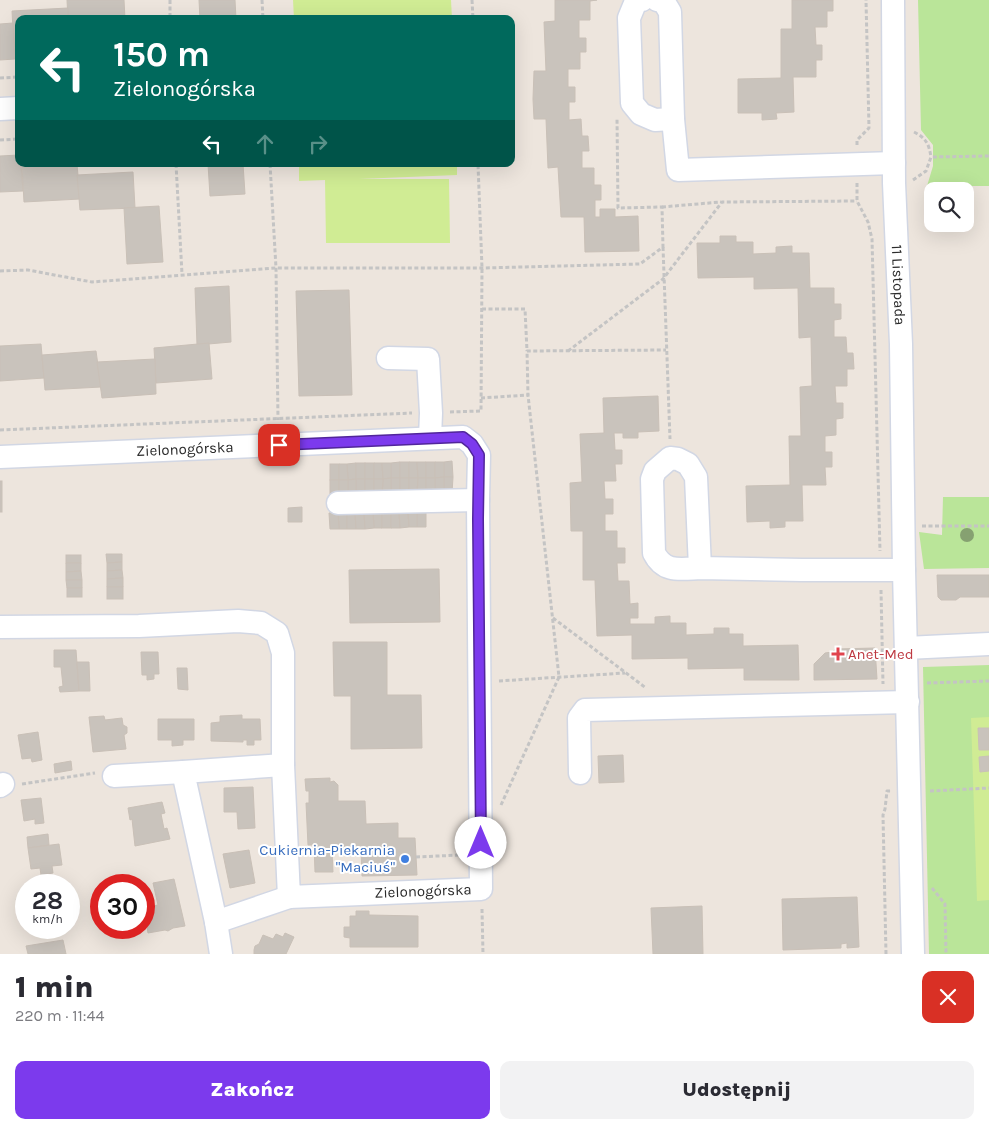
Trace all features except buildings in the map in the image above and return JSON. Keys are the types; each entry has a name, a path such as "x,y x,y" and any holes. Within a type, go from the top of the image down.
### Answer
{"street":[{"path":"642,0 636,1 629,18 632,103 641,114 655,120 673,119"},
{"path":"657,0 664,2 670,12 673,119 678,170 856,164 894,173"},
{"name":"11 Listopada","path":"893,0 894,173 902,344 904,570 913,954"},
{"path":"0,109 15,108"},
{"path":"388,358 428,359 431,413 430,438"},
{"name":"Zielonogórska","path":"0,456 463,437 472,444 479,455 481,888 288,897 216,922"},
{"path":"700,568 696,477 688,464 678,459 670,458 655,471 652,479 654,552 658,562 667,567 700,568 880,571 904,570"},
{"path":"338,503 478,500"},
{"path":"0,627 147,626 238,621 261,623 277,633 283,652 283,765 288,897"},
{"path":"906,648 989,644"},
{"path":"580,773 579,718 585,710 908,702"},
{"path":"114,776 283,765"},
{"path":"183,772 216,922 221,954"}],"path":[{"path":"170,0 170,15"},
{"path":"262,0 263,15"},
{"path":"472,0 473,15"},
{"path":"866,0 869,128 857,140 856,164 857,202 868,222 872,239 883,703"},
{"path":"0,78 15,77"},
{"path":"617,114 618,208 662,207 722,202 857,202"},
{"path":"894,131 914,132 922,136 929,145 931,156 926,171 910,182 894,173"},
{"path":"0,140 15,139"},
{"path":"931,156 989,156"},
{"path":"176,167 182,274"},
{"path":"270,167 276,268 279,445"},
{"path":"0,430 480,411 482,268 478,167"},
{"path":"568,351 663,279 722,202"},
{"path":"662,207 670,458"},
{"path":"0,271 28,270 92,282 276,268 482,268 640,264 663,247"},
{"path":"481,831 491,829 558,677 528,395 525,309 482,309"},
{"path":"527,352 666,350"},
{"path":"481,398 528,395"},
{"path":"904,527 989,526"},
{"path":"552,618 672,708"},
{"path":"480,683 626,673"},
{"path":"924,683 989,682"},
{"path":"2,785 8,786 105,772 114,776"},
{"path":"886,954 883,815 887,791 973,790 989,788"},
{"path":"416,858 482,854"},
{"path":"481,888 483,954"}],"green space":[{"path":"293,0 451,0 452,15 294,15"},
{"path":"918,0 989,0 989,186 974,186 974,182 928,182 933,166 933,145 921,130"},
{"path":"299,167 457,167 457,175 359,179 449,179 450,243 326,243 325,180 299,181"},
{"path":"943,497 989,497 989,568 924,569 919,532 942,535"},
{"path":"989,665 989,954 929,954 923,667"},
{"path":"989,717 989,900 977,901 971,718"}],"place":[{"name":"Anet-Med","path":"838,654"},
{"name":"Cukiernia-Piekarnia \"Maciuś\"","path":"405,859"}],"route":[{"path":"279,445 463,437 472,444 479,455 481,843"}]}
